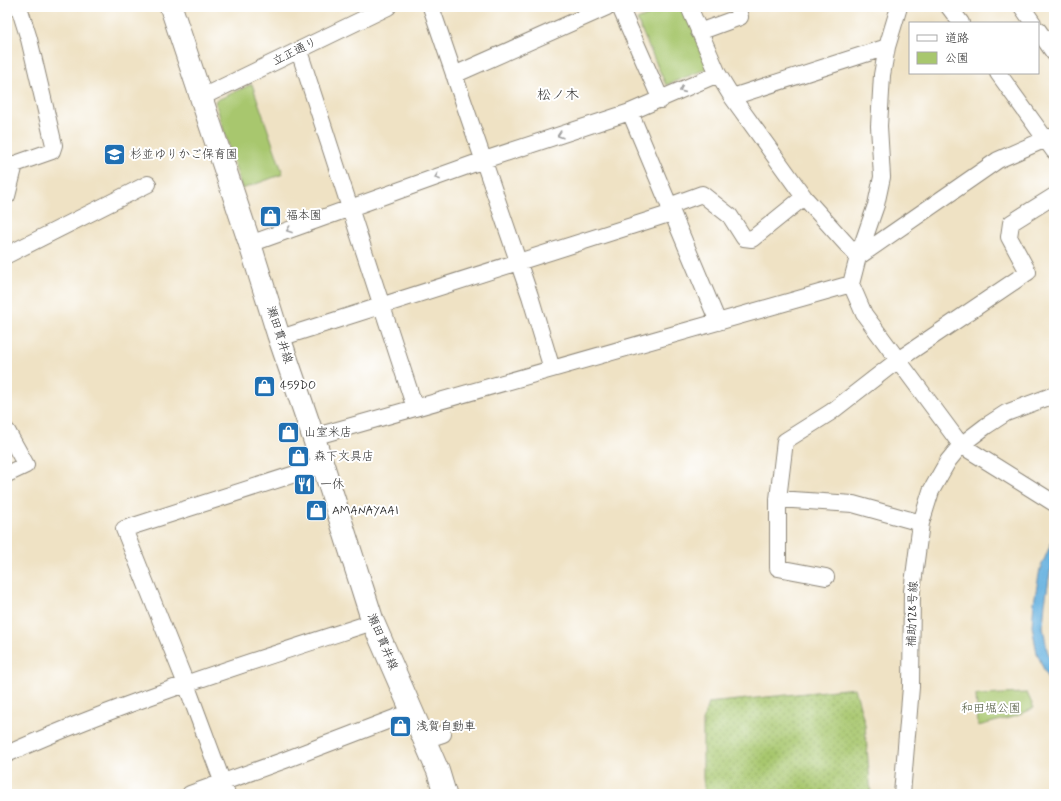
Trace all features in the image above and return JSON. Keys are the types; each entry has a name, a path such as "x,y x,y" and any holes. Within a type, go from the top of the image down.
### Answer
{"main road":[{"name":"瀬田貫井線","path":"171,7 314,437 373,622 413,711 434,737 438,771 445,794"}],"street":[{"path":"7,196 15,164 52,151 54,145 29,39 19,7"},
{"name":"立正通り","path":"202,98 388,7"},
{"path":"431,7 484,160 552,369"},
{"path":"454,75 607,7"},
{"path":"620,7 662,100"},
{"path":"689,7 718,74 732,97 804,197 858,257"},
{"path":"699,32 740,17 737,7"},
{"path":"899,7 887,46 882,75 879,126 882,177 876,204 858,257 851,284 864,314 961,445 1054,503"},
{"path":"949,7 960,22"},
{"path":"1022,7 1032,22"},
{"path":"1039,31 1054,52"},
{"path":"732,97 887,46"},
{"path":"299,51 415,408"},
{"path":"250,244 484,160 630,112 662,100 718,74"},
{"path":"858,257 998,160 1051,142 999,74"},
{"path":"630,112 718,322"},
{"path":"7,254 148,184"},
{"path":"280,338 518,262 671,210 702,194 730,216 744,238 752,240 804,197"},
{"path":"826,577 778,568 778,499 786,442 831,412 898,360 1028,272 1009,237 1011,223 1054,196"},
{"path":"314,437 851,284"},
{"name":"補助128号線","path":"902,794 911,687 912,591 921,523 931,491 948,461 961,445 1006,413 1054,395"},
{"path":"7,432 26,465 7,474"},
{"path":"225,788 186,684 124,529 323,465"},
{"path":"778,499 853,504 921,523"},
{"path":"7,754 56,732 186,684 373,622"},
{"path":"190,794 225,788 285,760 413,711"}],"green space":[{"path":"668,7 690,7 714,66 666,85 637,20"},
{"path":"252,84 283,174 242,189 215,101"},
{"path":"855,688 865,725 871,794 705,794 703,778 703,721 708,703"},
{"name":"和田堀公園","path":"1027,693 1034,708 1017,716 978,726 976,695"}],"water":[{"path":"1054,537 1054,563 1050,572 1043,626 1047,650 1054,668 1054,694 1037,653 1032,626 1034,602 1040,569"}],"place":[{"name":"杉並ゆりかご保育園","path":"115,155"},
{"name":"福本園","path":"270,216"},
{"name":"459DO","path":"264,386"},
{"name":"山室米店","path":"289,433"},
{"name":"森下文具店","path":"299,457"},
{"name":"一休","path":"305,485"},
{"name":"AMANAYAAI","path":"316,511"},
{"name":"浅賀自動車","path":"401,727"}],"district":[{"name":"松ノ木","path":"558,95"}]}
